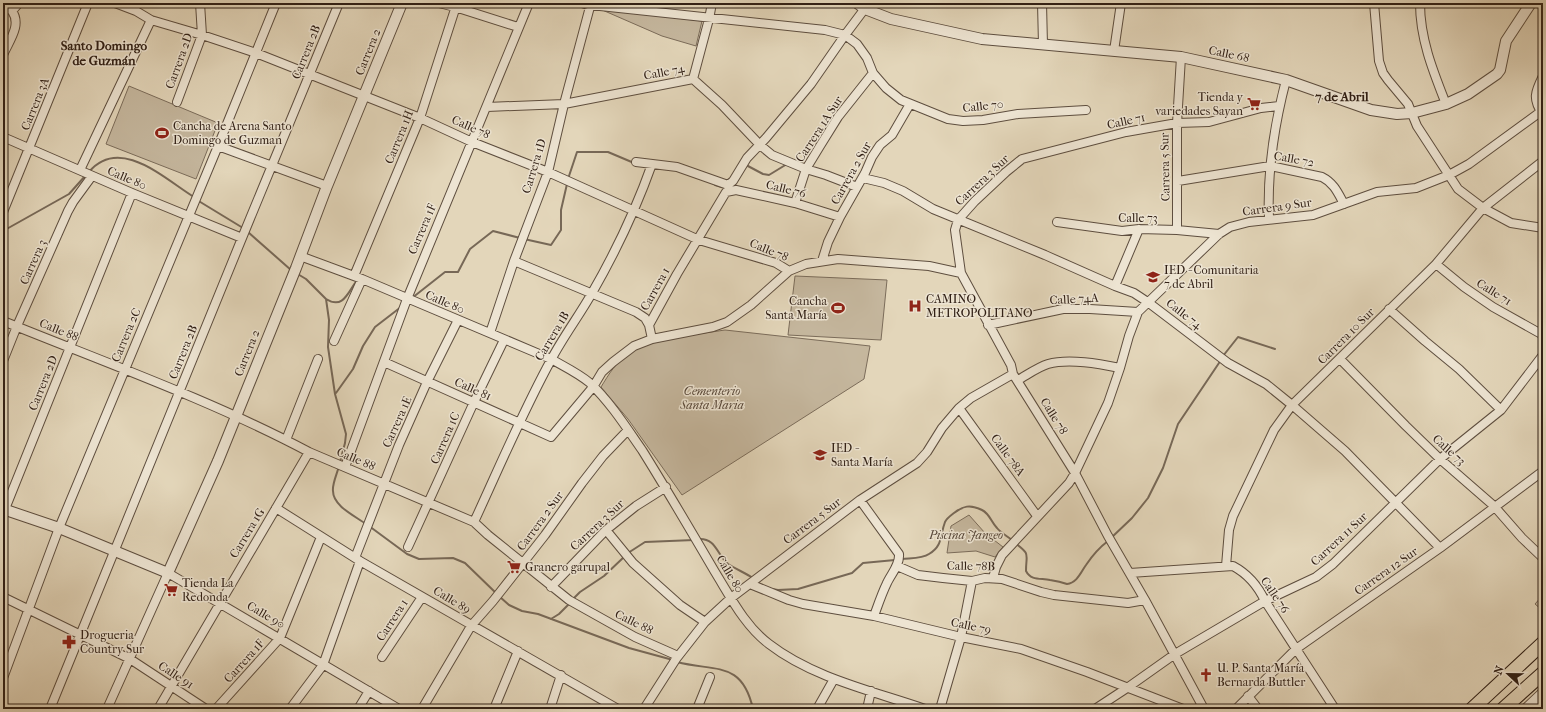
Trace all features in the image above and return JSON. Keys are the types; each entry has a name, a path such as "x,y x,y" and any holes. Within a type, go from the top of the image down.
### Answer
{"highway":[{"path":"1472,709 1543,643"},
{"path":"1503,709 1543,673"}],"street":[{"path":"12,11 19,3"},
{"name":"Carrera 3A","path":"3,212 88,3"},
{"name":"Calle 78","path":"115,3 136,7 151,20 256,53 310,74 548,172 699,240 776,263 789,272 806,264 838,258 915,265 961,273 1016,377 1075,473 1204,709"},
{"name":"Carrera 2D","path":"177,102 202,35 200,3"},
{"name":"Carrera 2C","path":"3,678 30,610 59,528 276,3"},
{"name":"Carrera 2B","path":"50,709 339,3"},
{"name":"Carrera 2","path":"107,709 218,461 327,186 402,3"},
{"path":"439,3 456,5 518,27"},
{"name":"Carrera 1F","path":"341,466 384,362 407,299 529,3"},
{"path":"582,3 825,30 845,35 857,44 867,58 873,74"},
{"path":"693,79 712,3"},
{"path":"1042,3 1043,45"},
{"path":"1114,50 1121,3"},
{"path":"1374,3 1380,61 1383,73 1405,100 1417,126 1458,189 1483,208 1511,223 1543,228"},
{"path":"1420,3 1425,46 1446,104"},
{"name":"Calle 68","path":"864,5 891,19 982,39 1181,57 1286,80 1371,110 1396,114 1412,113 1446,104 1468,94 1497,74 1500,70 1506,41 1531,3"},
{"path":"3,4 12,11 16,20 16,26 3,55"},
{"name":"Carrera 1H","path":"334,341 420,118 456,5"},
{"name":"Carrera 1D","path":"490,333 514,261 548,172 564,104 591,5"},
{"name":"Carrera 1","path":"652,339 649,325 727,189 747,158 760,145 826,65 864,5"},
{"name":"Carrera 3","path":"3,361 68,211 87,173 151,20"},
{"name":"Carrera 5 Sur","path":"1177,230 1177,123 1181,57"},
{"name":"Calle 70","path":"873,74 901,100 940,117 963,121 983,120 1018,114 1086,110"},
{"name":"Carrera 1A Sur","path":"795,203 806,169 838,117 873,74"},
{"path":"1542,112 1535,94 1543,76"},
{"name":"Calle 74","path":"487,107 564,104 693,79 722,105 760,145 772,155 857,187"},
{"path":"1268,219 1270,166 1279,106 1286,80"},
{"name":"Carrera 2 Sur","path":"822,261 828,242 840,217 863,178 876,150 892,135 910,104"},
{"name":"Calle 71","path":"1047,154 1126,132 1177,123 1209,122 1261,108 1279,106"},
{"name":"Carrera 9 Sur","path":"993,578 999,560 1069,483 1075,473 1108,403 1138,312 1219,234 1230,227 1268,219 1313,215 1377,192 1416,188 1449,175 1469,164 1542,112"},
{"name":"Calle 80","path":"3,137 132,193 242,237"},
{"path":"218,146 327,186"},
{"name":"Carrera 3 Sur","path":"958,220 980,196 1022,159 1037,154 1047,154"},
{"name":"Carrera 10 Sur","path":"1226,566 1229,530 1233,516 1274,430 1292,405 1436,264 1483,208 1543,161"},
{"name":"Calle 76","path":"636,162 651,167 677,167 727,189 795,203 840,217"},
{"name":"Calle 72","path":"1178,181 1270,166 1322,177 1328,180 1334,186 1344,204"},
{"name":"Carrera 1B","path":"474,522 518,422 551,359 592,293 608,264 651,167"},
{"name":"Calle 74","path":"863,178 884,183 903,191 933,209 1134,293 1149,302 1222,359 1266,384 1292,405 1345,451 1440,548"},
{"name":"Carrera 2D","path":"4,511 132,193"},
{"path":"958,220 955,230 961,273"},
{"name":"Calle 73","path":"1057,222 1122,231 1139,229 1177,230 1219,234"},
{"path":"1115,286 1139,229"},
{"name":"Calle 80","path":"300,256 358,278 490,333 551,359 578,374 593,387 628,430 666,487 745,620 769,644 802,665 834,679 925,709"},
{"path":"514,261 636,312 645,318 649,325"},
{"name":"Calle 71","path":"1436,264 1464,287 1493,307 1543,335"},
{"path":"593,387 602,372 630,349 652,339 708,328 727,322 751,305 789,272"},
{"name":"Calle 74A","path":"988,326 1063,310 1090,309 1138,312"},
{"path":"1389,309 1459,369 1501,410"},
{"name":"Carrera 1E","path":"290,709 323,665 358,559 364,534 427,382 458,320"},
{"name":"Calle 88","path":"3,321 180,393 286,440 309,452 474,522 551,587 571,601 675,660"},
{"name":"Carrera 1C","path":"408,547 504,340"},
{"name":"Carrera 11 Sur","path":"1096,709 1174,654 1265,601 1316,577 1332,564 1440,460 1501,410 1543,355"},
{"path":"286,440 318,359"},
{"name":"Calle 73","path":"1340,359 1440,460 1494,506 1522,538 1543,558"},
{"name":"Calle 81","path":"384,362 552,438 593,387"},
{"name":"Carrera 5 Sur","path":"644,709 675,660 705,622 731,598 860,500 917,463 927,452 942,428 959,408 971,398 1016,377 1049,364 1079,362 1120,368"},
{"name":"Calle 80","path":"578,374 592,376 602,372"},
{"name":"Calle 78A","path":"959,408 1038,516"},
{"name":"Carrera 2 Sur","path":"422,709 471,626 546,535 603,456 628,430"},
{"name":"Carrera 1G","path":"158,709 309,452"},
{"name":"Carrera 12 Sur","path":"1236,709 1296,649 1440,548 1494,506 1543,471"},
{"name":"Carrera 3 Sur","path":"551,587 606,530 636,506 666,487"},
{"path":"860,500 899,554 898,561 886,584 874,616"},
{"name":"Calle 89","path":"276,508 321,537 471,626 561,675 618,709"},
{"name":"Calle 90","path":"4,511 59,528 168,574 280,638 399,709"},
{"path":"606,530 626,555 648,577 680,605 705,622"},
{"name":"Carrera 1F","path":"216,709 280,638 321,537"},
{"name":"Calle 78B","path":"898,561 918,575 972,581 993,578 1054,595 1128,602 1145,600"},
{"name":"Calle 76","path":"1130,572 1226,566 1233,566 1240,570 1260,590 1265,601 1335,709"},
{"path":"940,709 961,637 972,581"},
{"name":"Calle 79","path":"750,584 789,600 803,604 874,616 961,637 1021,649 1087,672 1183,709"},
{"name":"Carrera 1","path":"382,657 422,596"},
{"name":"Calle 91","path":"3,597 130,659 206,709"},
{"path":"494,709 518,651"},
{"path":"550,709 561,675"},
{"path":"697,709 710,677"},
{"path":"818,709 834,679"},
{"path":"358,709 369,691"},
{"path":"867,709 871,691"},
{"path":"1526,709 1543,693"},
{"path":"1248,696 1258,709"}],"green space":[{"path":"600,9 702,21 696,46 662,36"},
{"name":"Cancha de Arena Santo Domingo de Guzman","path":"129,86 218,123 196,179 106,144"},
{"name":"Cancha Santa María","path":"795,276 887,280 881,340 788,335"},
{"name":"Cementerio Santa Maria","path":"725,330 870,346 864,379 682,495 628,419 601,387 620,360 638,348 675,338"},
{"name":"Piscina Jangeo","path":"969,515 985,533 1003,547 995,557 976,551 947,553 951,526"},
{"path":"1543,595 1543,611 1535,604"}],"waterway":[{"path":"568,179 577,152 608,152 634,163"},
{"path":"89,172 101,162 115,158 128,159 143,164 157,172 194,197"},
{"path":"746,165 763,174 769,175 787,164"},
{"path":"3,231 69,194 86,175"},
{"path":"524,239 551,245 561,230 561,210 567,184"},
{"path":"715,185 728,189"},
{"path":"197,200 243,228"},
{"path":"412,298 445,272 458,272 470,249 493,231 520,238"},
{"path":"248,232 291,270"},
{"path":"296,273 306,279 326,299 329,320 328,347 335,394 346,434 340,462"},
{"path":"326,299 332,302 344,299 355,283"},
{"path":"336,393 353,369 363,346 375,327 401,307"},
{"path":"1223,356 1238,337 1275,349"},
{"path":"1111,538 1132,518 1148,498 1163,468 1178,424 1221,360"},
{"path":"339,466 333,485 334,496 345,510 366,524"},
{"path":"902,559 923,557 934,551 939,544 943,527 947,519 964,507 970,506 985,512 995,526 1012,540"},
{"path":"369,526 407,554 419,559 453,558 465,563 497,594"},
{"path":"699,539 709,541 728,564 753,578"},
{"path":"628,553 645,542 694,540"},
{"path":"1015,543 1026,552 1026,571 1033,578 1052,580 1067,584 1076,579 1093,555 1108,541"},
{"path":"573,599 580,592 604,576 625,556"},
{"path":"772,589 798,589 852,573 863,563 895,560"},
{"path":"500,597 509,605 522,611 538,614 629,648 673,660"},
{"path":"551,619 559,614 570,603"},
{"path":"677,662 715,668 734,675 742,682 748,693 753,709"}],"place":[{"name":"Tienda y variedades Sayan","path":"1254,104"},
{"name":"Cancha de Arena Santo Domingo de Guzman","path":"162,133"},
{"name":"IED - Comunitaria 7 de Abril","path":"1153,277"},
{"name":"CAMINO METROPOLITANO","path":"915,306"},
{"name":"Cancha Santa María","path":"838,308"},
{"name":"IED - Santa María","path":"820,455"},
{"name":"Granero garupal","path":"514,567"},
{"name":"Tienda La Redonda","path":"171,590"},
{"name":"Drogueria Country Sur","path":"69,642"},
{"name":"U. P. Santa María Bernarda Buttler","path":"1206,675"}],"district":[{"name":"Santo Domingo de Guzmán","path":"104,52"},
{"name":"7 de Abril","path":"1342,96"}]}
